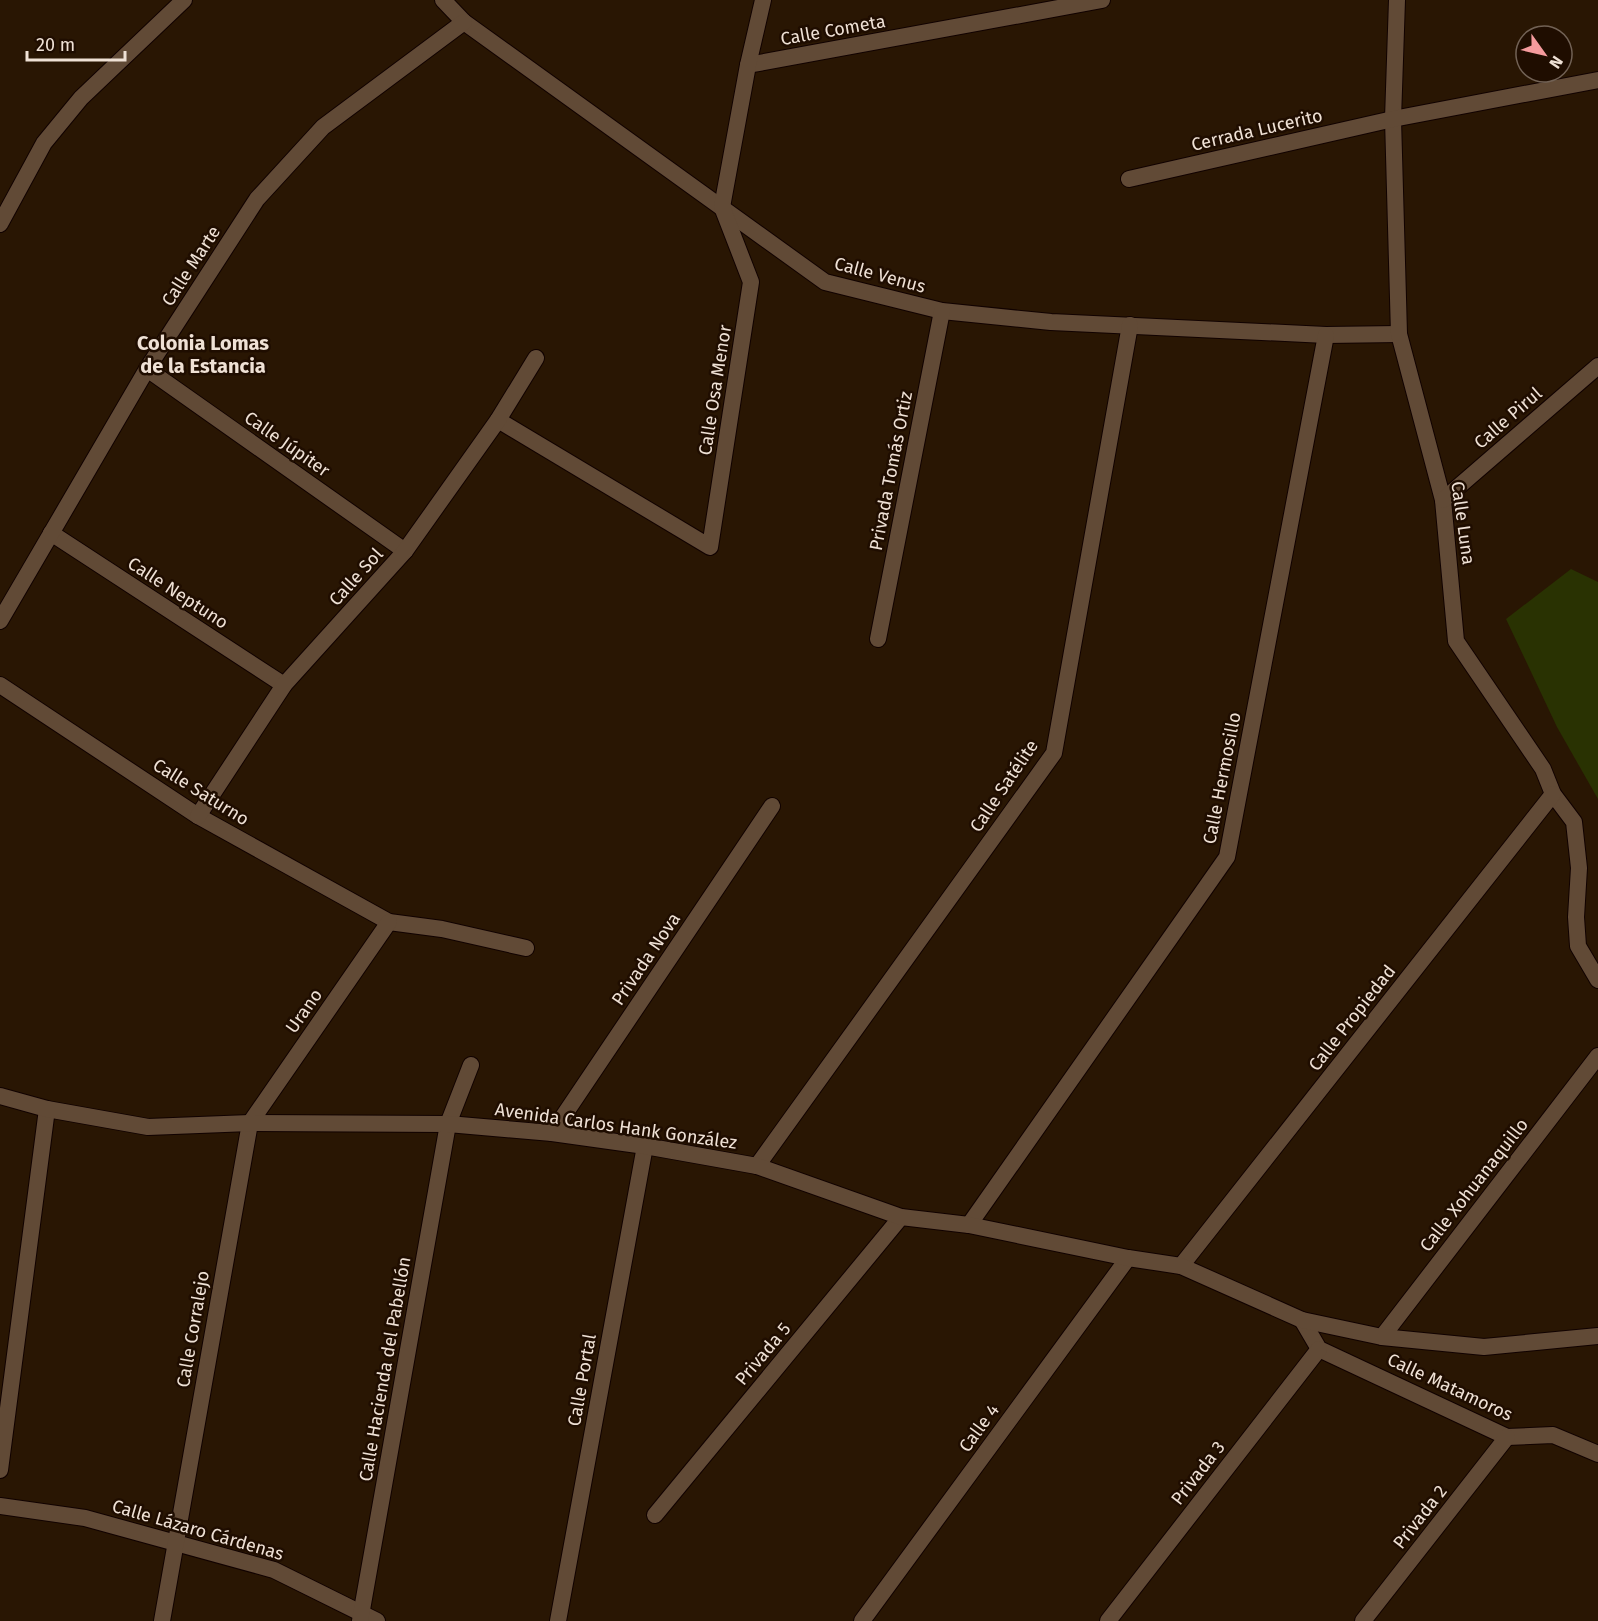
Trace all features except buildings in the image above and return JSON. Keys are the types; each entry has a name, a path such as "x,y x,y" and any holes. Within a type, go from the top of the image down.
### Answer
{"street":[{"path":"0,224 44,143 81,98 184,0"},
{"name":"Calle Venus","path":"443,0 464,22 825,282 942,311 1051,322 1326,335 1399,334"},
{"path":"722,207 748,65 763,0"},
{"name":"Calle Cometa","path":"748,65 1102,0"},
{"name":"Calle Luna","path":"1397,0 1393,119 1399,334 1443,500 1456,641 1543,769 1554,794 1574,822 1579,868 1576,917 1578,946 1598,980"},
{"name":"Calle Marte","path":"0,621 147,369 257,199 323,127 464,22"},
{"name":"Cerrada Lucerito","path":"1129,179 1393,119 1598,80"},
{"name":"Calle Osa Menor","path":"498,420 710,547 751,282 722,207"},
{"name":"Privada Tomás Ortiz","path":"878,639 942,311"},
{"name":"Calle Satélite","path":"757,1166 1054,753 1130,325"},
{"name":"Calle Hermosillo","path":"969,1225 1227,857 1326,335"},
{"name":"Calle Sol","path":"198,816 284,685 405,551 498,420 536,358"},
{"name":"Calle Pirul","path":"1443,500 1598,366"},
{"name":"Calle Júpiter","path":"147,369 405,551"},
{"name":"Calle Neptuno","path":"51,533 284,685"},
{"name":"Calle Saturno","path":"0,685 198,816 389,922"},
{"name":"Calle Propiedad","path":"1181,1266 1554,794"},
{"name":"Privada Nova","path":"552,1133 772,806"},
{"path":"389,922 442,929 526,948"},
{"name":"Urano","path":"250,1123 389,922"},
{"name":"Calle Xohuanaquillo","path":"1382,1337 1598,1056"},
{"name":"Calle Hacienda del Pabellón","path":"361,1617 448,1124 471,1065"},
{"name":"Avenida Carlos Hank González","path":"0,1096 47,1109 148,1127 250,1123 448,1124 552,1133 645,1146 757,1166 901,1217 969,1225 1128,1258 1181,1266 1302,1320 1382,1337 1484,1347 1596,1337"},
{"path":"0,1470 47,1109"},
{"name":"Calle Corralejo","path":"162,1621 174,1542 250,1123"},
{"name":"Calle Portal","path":"558,1621 645,1146"},
{"name":"Privada 5","path":"655,1515 901,1217"},
{"name":"Calle 4","path":"862,1621 1128,1258"},
{"path":"1302,1320 1319,1348"},
{"name":"Calle Matamoros","path":"1319,1348 1507,1437 1553,1435 1598,1454"},
{"name":"Privada 3","path":"1108,1621 1319,1348"},
{"name":"Privada 2","path":"1363,1621 1507,1437"},
{"name":"Calle Lázaro Cárdenas","path":"0,1506 85,1518 274,1570 361,1617 377,1621"}],"green space":[{"path":"1571,569 1598,582 1598,799 1557,727 1506,619"}],"district":[{"name":"Colonia Lomas de la Estancia","path":"203,354"}]}
